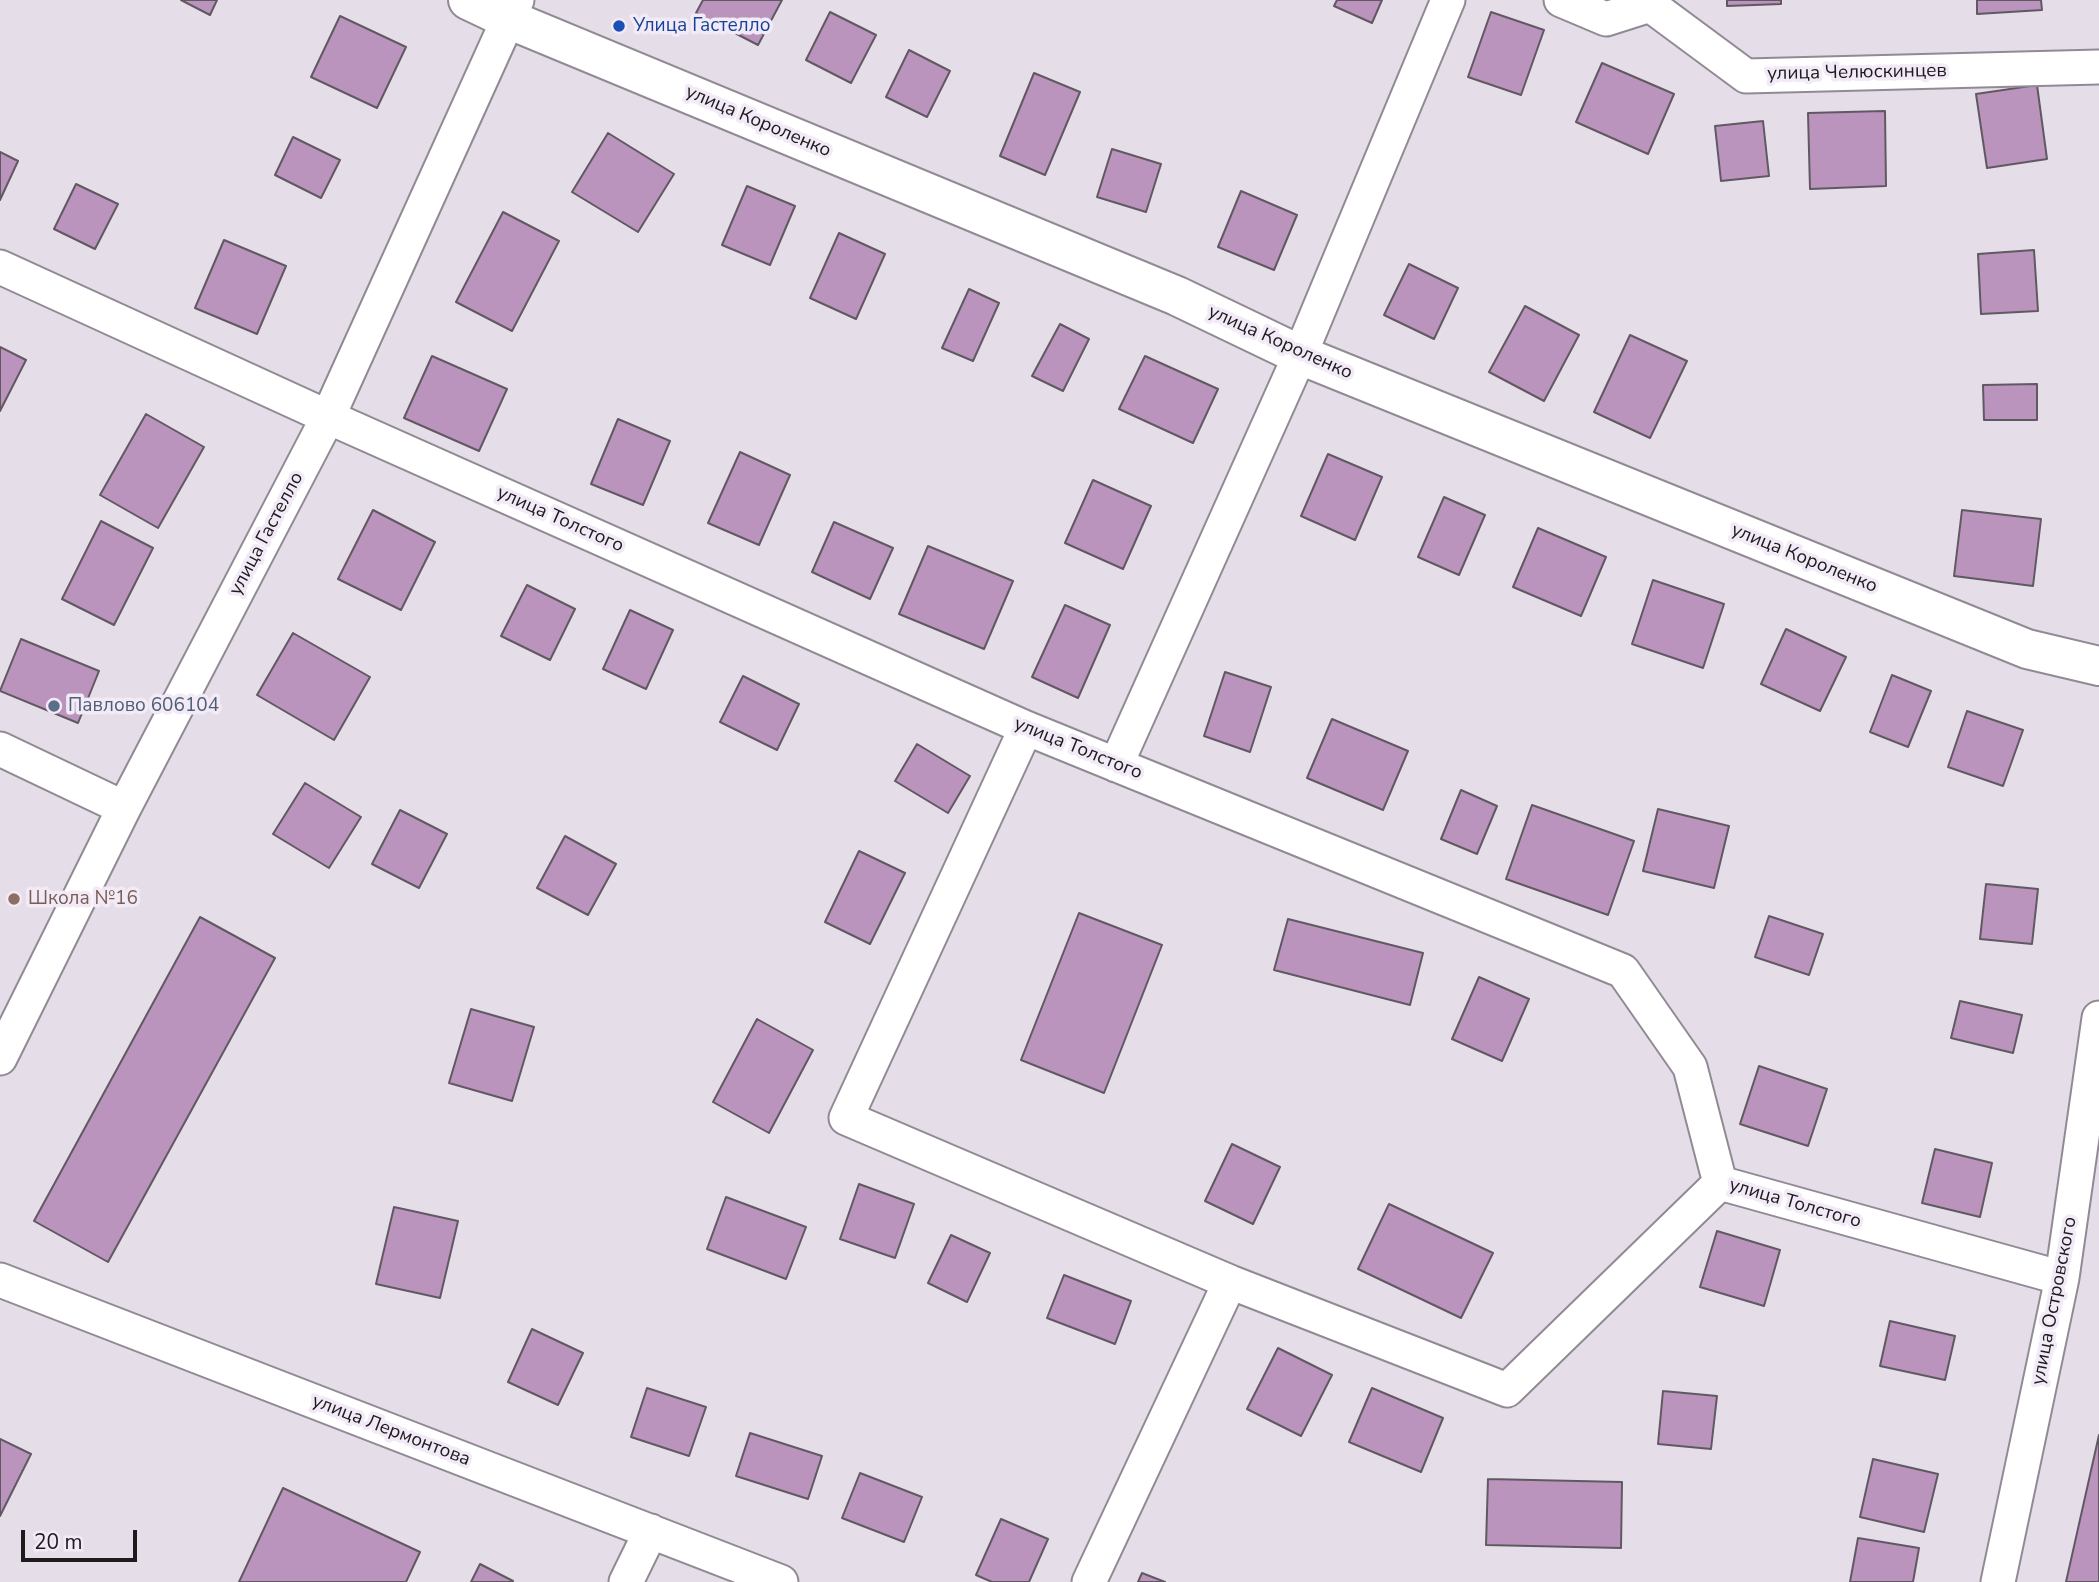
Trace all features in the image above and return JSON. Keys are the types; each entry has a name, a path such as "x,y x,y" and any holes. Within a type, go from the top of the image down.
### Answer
{"street":[{"name":"улица Короленко","path":"468,0 513,9 1177,296 1300,355 2027,649 2099,666"},
{"path":"1116,765 1300,355 1448,0"},
{"name":"улица Челюскинцев","path":"1561,0 1606,19 1650,2 1746,76 2099,67"},
{"name":"улица Гастелло","path":"0,1058 124,808 328,417 513,9"},
{"name":"улица Толстого","path":"0,267 328,417 1026,729 1623,971 1690,1067 1720,1184 2062,1278"},
{"path":"1026,729 846,1118 1230,1282 1507,1390 1720,1184"},
{"path":"0,749 124,808"},
{"name":"улица Островского","path":"1998,1582 2062,1278 2099,1018"},
{"name":"улица Лермонтова","path":"0,1280 781,1582"},
{"path":"1089,1582 1230,1282"},
{"path":"626,1582 650,1531"}],"building":[{"path":"181,0 217,0 210,15"},
{"path":"703,0 782,0 758,45 696,13"},
{"path":"1337,0 1382,0 1372,23 1334,6"},
{"path":"1727,0 1781,0 1781,4 1727,6"},
{"path":"1977,0 2041,0 2042,10 1977,14"},
{"path":"830,12 876,35 851,83 806,60"},
{"path":"1491,12 1544,30 1521,95 1468,77"},
{"path":"340,16 406,47 377,108 311,77"},
{"path":"909,50 950,71 927,117 886,97"},
{"path":"1602,63 1674,94 1648,154 1576,122"},
{"path":"1034,73 1080,92 1045,175 1000,156"},
{"path":"2037,85 2047,159 1987,168 1976,94"},
{"path":"1885,111 1886,186 1810,189 1808,113"},
{"path":"1763,121 1769,176 1721,181 1715,126"},
{"path":"608,133 674,174 638,232 572,192"},
{"path":"293,137 340,160 321,198 275,175"},
{"path":"1112,149 1161,164 1146,212 1097,197"},
{"path":"0,152 18,161 0,200"},
{"path":"76,184 118,204 95,249 54,229"},
{"path":"747,186 795,206 770,265 722,245"},
{"path":"1241,191 1297,215 1274,270 1218,247"},
{"path":"503,212 559,241 512,331 456,302"},
{"path":"839,233 885,254 856,319 810,298"},
{"path":"224,240 286,266 257,334 195,308"},
{"path":"2034,250 2038,311 1981,314 1978,254"},
{"path":"1409,264 1458,288 1434,339 1384,315"},
{"path":"969,289 999,303 973,361 942,348"},
{"path":"1525,306 1579,335 1544,401 1489,372"},
{"path":"1060,324 1089,339 1063,391 1032,376"},
{"path":"1630,335 1687,361 1650,438 1594,412"},
{"path":"0,347 26,360 0,411"},
{"path":"432,356 507,389 479,451 404,418"},
{"path":"1145,356 1218,389 1193,443 1119,409"},
{"path":"2037,384 2037,420 1984,420 1983,385"},
{"path":"146,414 204,447 158,528 100,495"},
{"path":"618,419 670,441 643,505 591,484"},
{"path":"740,452 790,475 759,545 708,523"},
{"path":"1328,454 1382,477 1355,540 1301,516"},
{"path":"1093,480 1151,506 1123,569 1065,543"},
{"path":"1444,497 1485,515 1459,575 1418,557"},
{"path":"373,510 435,542 401,610 338,579"},
{"path":"1962,510 2041,519 2033,586 1954,576"},
{"path":"101,521 153,548 114,625 62,599"},
{"path":"834,522 893,548 870,599 812,572"},
{"path":"1538,528 1606,557 1581,616 1513,587"},
{"path":"928,546 1013,581 984,649 899,614"},
{"path":"1653,580 1724,604 1703,668 1632,644"},
{"path":"527,585 575,609 550,660 501,636"},
{"path":"1065,605 1110,625 1078,698 1032,677"},
{"path":"630,610 673,630 646,689 603,669"},
{"path":"1786,629 1846,657 1820,711 1761,684"},
{"path":"293,633 370,677 334,740 257,695"},
{"path":"21,639 99,671 78,723 0,691"},
{"path":"1225,672 1271,687 1250,752 1204,736"},
{"path":"1892,675 1931,691 1908,747 1870,732"},
{"path":"743,676 799,704 777,750 720,722"},
{"path":"1967,711 2023,730 2003,786 1948,767"},
{"path":"1332,719 1408,751 1383,810 1307,778"},
{"path":"917,744 970,776 948,813 895,781"},
{"path":"305,783 361,817 329,868 273,834"},
{"path":"1461,790 1497,806 1477,854 1441,839"},
{"path":"1532,805 1634,841 1608,915 1506,879"},
{"path":"1658,809 1729,826 1714,888 1643,871"},
{"path":"400,810 447,834 419,888 372,864"},
{"path":"565,836 616,864 588,915 537,888"},
{"path":"859,851 905,873 870,944 825,922"},
{"path":"1986,884 2038,889 2032,944 1980,939"},
{"path":"1079,913 1162,945 1104,1093 1021,1060"},
{"path":"1769,916 1823,934 1809,975 1755,957"},
{"path":"200,917 275,958 108,1262 34,1221"},
{"path":"1288,919 1423,953 1410,1005 1274,970"},
{"path":"1479,977 1529,999 1502,1061 1452,1039"},
{"path":"1960,1001 2022,1015 2013,1053 1951,1038"},
{"path":"471,1009 534,1027 512,1101 449,1083"},
{"path":"757,1019 813,1050 769,1133 713,1102"},
{"path":"1759,1066 1827,1089 1808,1146 1740,1124"},
{"path":"1232,1144 1280,1167 1253,1224 1205,1201"},
{"path":"1935,1149 1992,1163 1980,1217 1922,1203"},
{"path":"859,1184 914,1204 895,1258 840,1239"},
{"path":"726,1197 806,1227 786,1279 707,1249"},
{"path":"1389,1204 1493,1253 1461,1318 1358,1269"},
{"path":"394,1207 458,1221 440,1298 376,1284"},
{"path":"1717,1231 1780,1250 1764,1306 1700,1287"},
{"path":"951,1235 990,1253 967,1302 928,1283"},
{"path":"1064,1275 1131,1301 1115,1344 1047,1318"},
{"path":"1890,1321 1955,1336 1945,1380 1880,1366"},
{"path":"532,1329 583,1353 558,1405 508,1382"},
{"path":"1278,1348 1332,1375 1301,1436 1247,1409"},
{"path":"647,1388 706,1407 689,1456 631,1437"},
{"path":"1372,1388 1443,1418 1421,1472 1349,1442"},
{"path":"1663,1391 1717,1396 1711,1449 1658,1444"},
{"path":"750,1433 822,1456 808,1499 736,1476"},
{"path":"2099,1435 2099,1582 2066,1582"},
{"path":"0,1439 31,1454 0,1516"},
{"path":"1873,1459 1938,1474 1924,1532 1860,1517"},
{"path":"860,1473 922,1497 904,1542 842,1518"},
{"path":"1488,1479 1622,1482 1621,1548 1486,1545"},
{"path":"283,1488 420,1552 406,1582 239,1582"},
{"path":"1001,1519 1048,1539 1029,1582 992,1582 976,1575"},
{"path":"1858,1538 1919,1548 1913,1582 1850,1582"},
{"path":"480,1564 513,1581 471,1582"},
{"path":"1142,1573 1165,1582 1138,1582"}],"place":[{"name":"Улица Гастелло","path":"619,26"},
{"name":"Павлово 606104","path":"54,706"},
{"name":"Школа №16","path":"14,899"}]}
